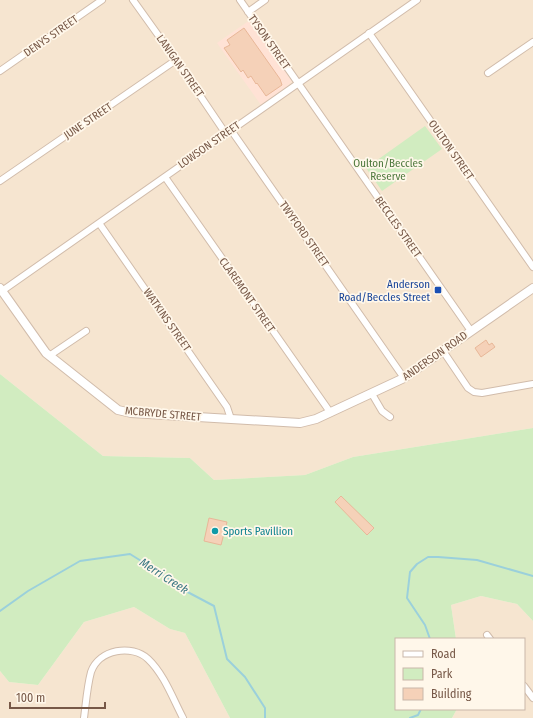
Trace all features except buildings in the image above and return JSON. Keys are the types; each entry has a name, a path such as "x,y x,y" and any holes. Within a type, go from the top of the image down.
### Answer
{"street":[{"name":"DENYS STREET","path":"0,71 102,0"},
{"name":"LANIGAN STREET","path":"133,0 228,132"},
{"name":"TYSON STREET","path":"240,0 298,83"},
{"path":"248,12 265,0"},
{"name":"LOWSON STREET","path":"1,289 99,223 417,0"},
{"name":"OULTON STREET","path":"369,34 533,267"},
{"path":"488,73 533,42"},
{"name":"JUNE STREET","path":"0,181 176,60"},
{"name":"BECCLES STREET","path":"298,83 471,331"},
{"name":"TWYFORD STREET","path":"228,132 404,378"},
{"name":"CLAREMONT STREET","path":"165,177 330,412"},
{"name":"WATKINS STREET","path":"99,223 227,407 231,419"},
{"name":"ANDERSON ROAD","path":"330,412 404,378 533,288"},
{"name":"MCBRYDE STREET","path":"1,289 43,350 49,356 110,404 124,412 300,423 316,419 330,412"},
{"path":"49,356 86,331"},
{"path":"443,351 468,388 474,392 482,393 533,384"},
{"path":"372,394 382,411 390,417"},
{"path":"84,718 88,688 95,665 110,654 126,650 140,654 152,663 161,676 183,718"},
{"path":"525,687 533,698"}],"shaded area":[{"path":"0,0 533,0 533,428 353,457 305,475 214,480 190,458 103,456 0,374"},
{"path":"250,20 292,81 288,86 261,105 217,43"},
{"path":"481,596 517,604 533,621 533,718 452,718 456,710 525,710 525,638 456,638 451,605"},
{"path":"134,607 170,629 185,633 230,718 0,718 0,671 9,682 38,685 84,622"}],"green space":[{"name":"Oulton/Beccles Reserve","path":"425,126 442,149 382,191 366,168"},
{"path":"0,374 103,456 190,458 214,480 305,475 353,457 533,428 533,621 517,604 481,596 451,605 456,638 395,638 395,710 456,710 452,718 230,718 185,633 170,629 134,607 84,622 38,685 9,682 0,671"}],"waterway":[{"name":"Merri Creek","path":"0,611 28,591 80,561 130,554 162,574 180,588 214,606 227,659 245,677 265,708 265,718"},
{"name":"Merri Creek","path":"430,638 425,625 407,598 410,572 417,564 428,557 477,560 533,576"},
{"name":"Merri Creek","path":"410,718 418,715 420,710"}],"place":[{"name":"Anderson Road/Beccles Street","path":"438,290"},
{"name":"Sports Pavillion","path":"215,531"}]}
